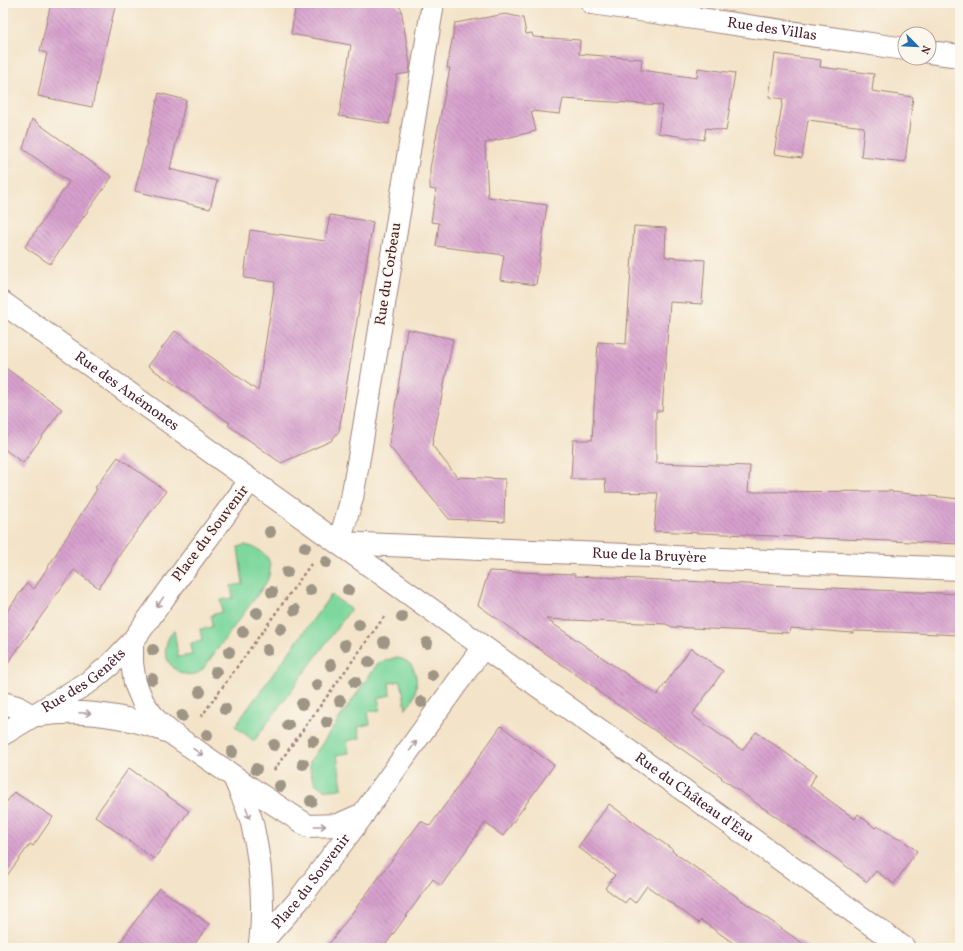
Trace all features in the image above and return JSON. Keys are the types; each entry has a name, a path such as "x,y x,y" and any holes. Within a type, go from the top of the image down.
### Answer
{"street":[{"name":"Rue du Corbeau","path":"339,543 352,498 433,3"},
{"name":"Rue des Villas","path":"592,3 897,47"},
{"path":"937,53 960,56"},
{"name":"Rue des Anémones","path":"3,303 250,481"},
{"name":"Place du Souvenir","path":"260,946 298,902 363,814 483,647 250,481 132,642 132,663 135,683 143,702 155,720 234,777 308,826 338,826 363,814"},
{"name":"Rue de la Bruyère","path":"339,543 960,569"},
{"name":"Rue des Genêts","path":"3,734 92,680 111,664 132,642"},
{"name":"Rue du Château d'Eau","path":"483,647 904,948"},
{"name":"Rue des Genêts","path":"3,703 17,707 32,716"},
{"path":"32,716 62,712 97,713 130,719 171,733"},
{"path":"234,777 251,822 261,877 263,919 260,946"}],"path":[{"path":"201,717 311,564"},
{"path":"273,771 384,617"}],"green space":[{"path":"245,545 259,550 268,558 270,569 266,583 202,670 196,674 188,675 177,671 169,663 165,652 169,637 174,629 178,657 192,655 191,643 202,641 200,629 212,627 211,615 222,612 221,600 233,598 231,586 243,584 238,547"},
{"path":"331,595 351,609 254,741 235,726"},
{"path":"394,658 407,661 414,670 416,676 416,689 413,700 406,709 401,681 389,683 390,695 378,698 380,710 368,712 370,724 358,727 360,738 347,741 349,753 337,755 342,788 328,790 322,788 317,785 311,775 310,761 378,663"}],"building":[{"path":"51,3 116,3 92,107 38,96 47,53 40,51"},
{"path":"296,3 393,3 401,8 410,65 409,73 397,75 389,124 339,116 351,45 291,34"},
{"path":"506,14 523,18 526,34 532,33 533,37 580,40 579,54 642,59 641,70 697,78 698,68 735,73 726,131 706,128 704,140 658,133 662,105 563,99 560,114 531,111 536,131 485,143 488,197 547,205 536,285 500,280 504,255 436,246 439,223 431,222 436,190 430,189 430,168 450,68 447,68 455,23"},
{"path":"775,54 821,60 820,67 874,74 872,91 913,97 905,162 861,157 864,127 808,120 802,158 774,154 783,99 769,97"},
{"path":"159,93 186,100 170,169 217,181 210,209 135,191"},
{"path":"32,119 112,177 50,264 25,247 69,182 23,149"},
{"path":"330,215 373,222 339,431 331,441 281,463 228,425 230,423 148,366 175,331 258,391 275,282 244,278 250,230 325,241"},
{"path":"634,226 666,228 665,257 705,260 702,304 670,302 662,411 656,411 656,463 750,466 748,492 892,491 960,499 960,544 654,531 658,493 606,492 605,479 571,479 573,440 592,440 598,342 626,344"},
{"path":"407,329 453,339 432,445 457,477 505,479 504,522 449,519 389,446"},
{"path":"3,366 62,409 23,463 3,448"},
{"path":"118,457 166,491 122,551 99,588 74,570 3,670 3,617 27,583 34,589 97,489 95,488"},
{"path":"489,571 960,594 960,635 853,631 853,633 790,628 789,633 672,627 666,624 546,619 657,695 691,648 723,671 692,715 742,750 756,732 816,774 810,786 855,819 858,814 875,828 877,826 898,839 900,838 917,851 894,884 876,871 867,882 830,854 721,778 722,777 596,690 597,689 478,605"},
{"path":"501,726 554,765 503,836 485,823 441,886 433,879 383,948 326,948 421,821 430,826"},
{"path":"129,768 189,811 154,859 95,816"},
{"path":"14,792 53,817 33,846 30,844 3,881 3,807"},
{"path":"609,804 673,850 672,851 809,948 740,948 701,920 699,923 647,886 635,903 629,898 625,903 605,888 615,875 578,847"},
{"path":"159,888 209,924 192,948 116,948"}]}
